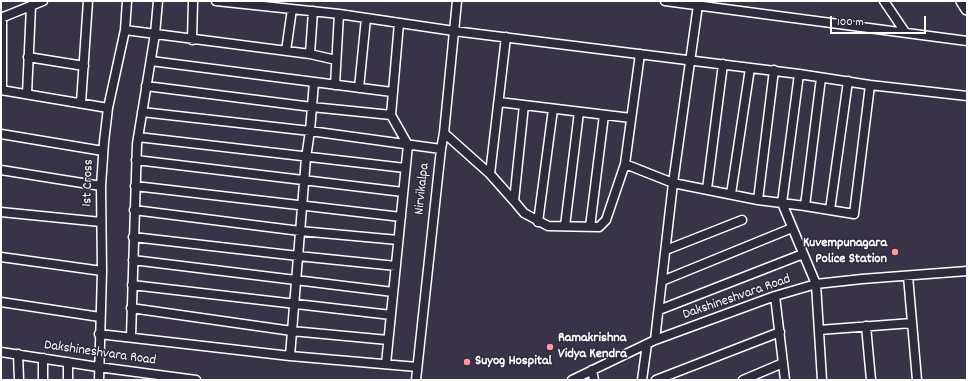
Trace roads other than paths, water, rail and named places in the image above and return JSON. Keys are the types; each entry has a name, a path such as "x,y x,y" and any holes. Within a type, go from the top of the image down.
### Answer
{"main road":[{"path":"962,1 967,9"}],"street":[{"path":"43,1 2,18 1,90 108,108"},
{"path":"81,103 88,1"},
{"name":"1st Cross","path":"99,380 98,367 102,271 101,186 103,151 108,108 125,30 127,1"},
{"path":"131,337 136,160 138,137 155,34 158,1"},
{"path":"192,40 193,1"},
{"path":"216,1 339,14 454,31 774,70 870,85 967,96"},
{"name":"Nirvikalpa","path":"416,380 444,133 457,1"},
{"path":"665,1 697,3 967,41"},
{"path":"884,1 905,32"},
{"path":"655,340 673,183 697,3"},
{"path":"27,94 31,6"},
{"path":"286,51 292,9"},
{"path":"310,54 313,11"},
{"path":"335,85 339,14"},
{"path":"359,88 366,18"},
{"path":"386,364 408,145 390,115 399,23"},
{"path":"125,30 192,40 310,54 336,60"},
{"path":"490,174 506,37"},
{"path":"444,133 490,174 524,214 548,226 599,227 606,220 625,164 640,54"},
{"path":"28,57 84,66"},
{"path":"151,61 392,92"},
{"path":"707,189 723,64"},
{"path":"731,194 750,68"},
{"path":"758,200 774,70"},
{"path":"799,74 782,203 816,284 822,380"},
{"path":"805,206 821,78"},
{"path":"830,210 848,81"},
{"path":"290,356 304,180 314,82"},
{"path":"625,164 673,183 758,200 854,214 870,85"},
{"path":"146,86 312,107 390,115"},
{"path":"499,102 631,118"},
{"path":"514,201 524,105"},
{"path":"538,222 553,109"},
{"path":"142,112 310,131 441,149"},
{"path":"565,226 579,112"},
{"path":"590,227 604,115"},
{"path":"1,134 103,151"},
{"path":"138,137 306,158 405,168"},
{"path":"136,160 403,192"},
{"path":"1,170 101,186"},
{"path":"135,186 400,217"},
{"path":"134,210 300,231 398,240"},
{"path":"1,212 101,222"},
{"path":"666,250 742,220"},
{"path":"662,281 792,228"},
{"path":"133,237 396,266"},
{"path":"659,310 803,254"},
{"path":"1,257 102,271"},
{"path":"133,260 393,292"},
{"name":"Dakshineshvara Road","path":"572,380 593,377 655,340 776,296 816,284 862,278 967,272"},
{"path":"908,276 917,380"},
{"path":"132,285 391,314"},
{"path":"776,296 785,380"},
{"path":"1,302 100,317"},
{"path":"131,308 292,330 388,340"},
{"path":"819,330 912,323"},
{"path":"866,326 871,380"},
{"path":"656,380 780,332"},
{"path":"99,334 290,356 417,367"},
{"path":"642,380 647,344"},
{"name":"Dakshineshvara Road","path":"1,352 98,367 144,377 196,380"},
{"path":"18,354 19,380"},
{"path":"43,358 43,380"},
{"path":"68,362 68,380"},
{"path":"743,380 783,363"}],"place":[{"name":"Kuvempunagara Police Station","path":"895,252"},
{"name":"Ramakrishna Vidya Kendra","path":"550,347"},
{"name":"Suyog Hospital","path":"467,362"}]}
